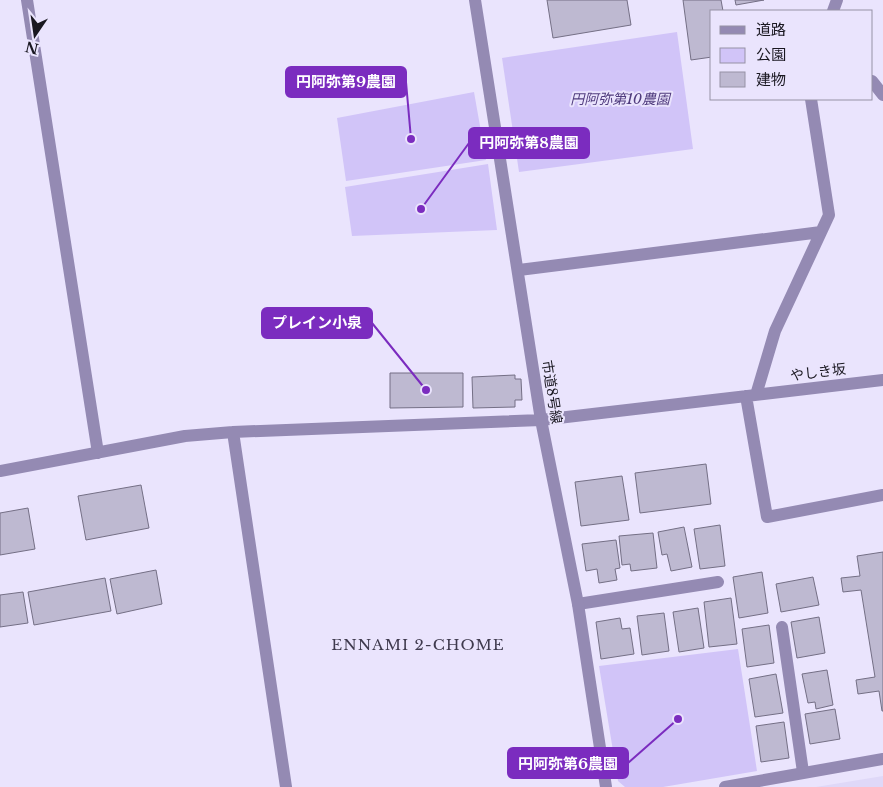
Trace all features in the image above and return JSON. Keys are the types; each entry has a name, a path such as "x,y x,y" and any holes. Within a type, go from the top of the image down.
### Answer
{"street":[{"path":"27,0 98,453"},
{"name":"市道8号線","path":"475,0 519,270 541,420 578,604 606,787"},
{"path":"873,82 883,95"},
{"path":"811,100 829,215 774,331 751,396 767,518 883,495"},
{"path":"519,270 821,232"},
{"name":"やしき坂","path":"0,471 185,436 233,432 541,420 883,380"},
{"path":"233,432 286,787"},
{"path":"578,604 718,582"},
{"path":"782,627 803,772"},
{"path":"725,787 883,759"}],"shaded area":[{"path":"883,776 883,787 816,787"}],"green space":[{"name":"円阿弥第10農園","path":"677,32 693,149 519,172 502,58"},
{"path":"474,92 486,160 346,181 337,118"},
{"path":"488,164 497,230 352,236 345,187"},
{"path":"738,649 757,771 663,787 625,787 618,781 599,666"}],"building":[{"path":"547,0 627,0 631,25 553,38"},
{"path":"683,0 721,0 723,10 710,10 710,57 691,60"},
{"path":"735,0 764,0 736,5"},
{"path":"390,373 463,373 463,407 390,408"},
{"path":"515,375 515,379 521,379 522,400 515,400 515,407 473,408 472,377"},
{"path":"706,464 711,504 640,513 635,473"},
{"path":"622,476 629,520 581,526 575,482"},
{"path":"141,485 149,528 86,540 78,496"},
{"path":"28,508 35,549 0,555 0,513"},
{"path":"720,525 725,566 700,569 694,529"},
{"path":"684,527 692,567 671,571 667,554 662,555 658,532"},
{"path":"653,533 657,568 631,571 630,564 622,565 619,536"},
{"path":"616,540 620,568 615,569 617,580 599,583 597,569 586,571 582,544"},
{"path":"883,552 882,711 879,691 858,694 856,680 875,677 861,590 843,592 841,578 860,576 857,556"},
{"path":"156,570 162,604 117,614 110,579"},
{"path":"762,572 768,613 739,618 733,577"},
{"path":"813,577 819,605 781,612 776,584"},
{"path":"105,578 111,611 34,625 28,592"},
{"path":"23,592 28,623 0,627 0,595"},
{"path":"731,598 737,644 709,647 704,602"},
{"path":"698,608 704,648 679,652 673,612"},
{"path":"664,613 669,651 642,655 637,616"},
{"path":"819,617 825,653 797,658 791,622"},
{"path":"620,618 622,629 630,628 634,654 601,659 596,622"},
{"path":"769,625 774,663 747,667 742,629"},
{"path":"827,670 833,705 816,709 815,702 808,703 802,674"},
{"path":"776,674 783,713 755,717 749,679"},
{"path":"835,709 840,739 810,744 805,714"},
{"path":"784,722 789,758 761,762 756,726"}],"place":[{"name":"円阿弥第9農園","path":"411,139"},
{"name":"円阿弥第8農園","path":"421,209"},
{"name":"プレイン小泉","path":"426,390"},
{"name":"円阿弥第6農園","path":"678,719"}],"district":[{"name":"ENNAMI 2-CHOME","path":"418,644"}]}
